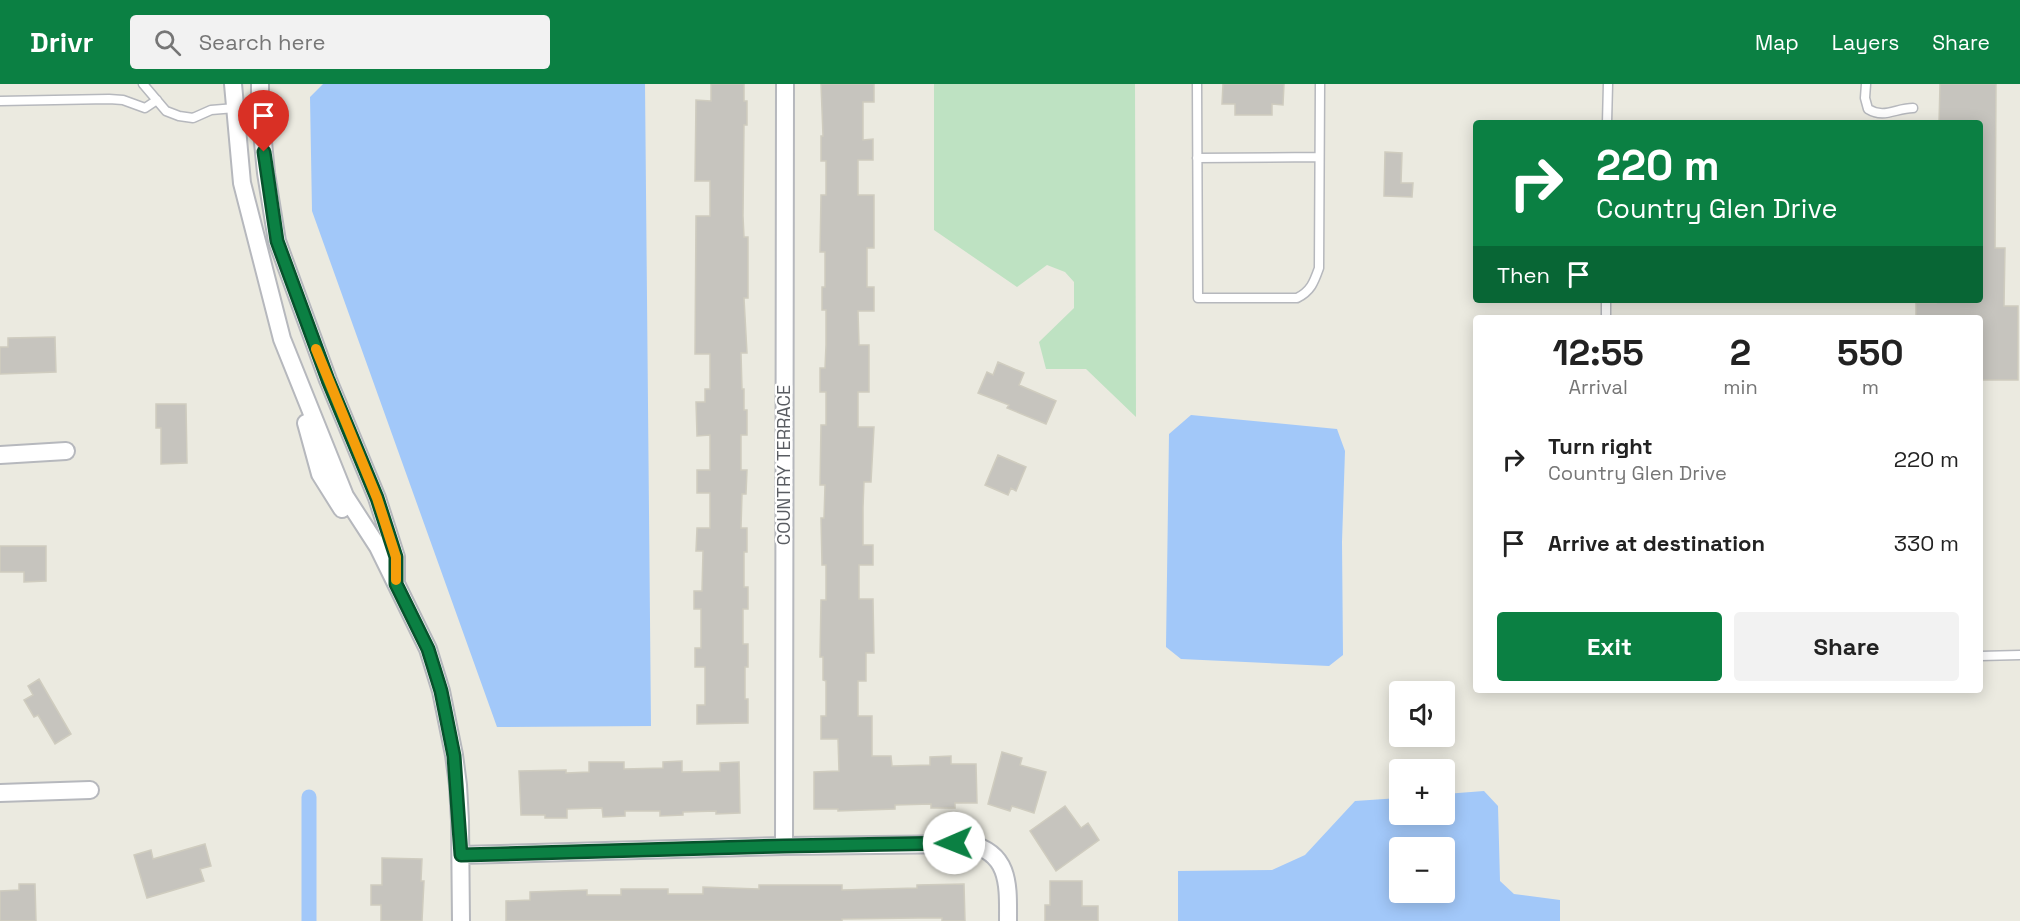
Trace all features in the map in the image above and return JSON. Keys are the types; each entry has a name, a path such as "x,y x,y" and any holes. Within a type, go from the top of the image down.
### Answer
{"street":[{"path":"233,84 242,183 282,339 345,496 365,526 396,584 428,649 441,691 454,756 461,855 461,921"},
{"path":"260,84 266,173 277,241 328,380 377,498 396,557 396,584"},
{"name":"COUNTRY TERRACE","path":"784,846 785,84"},
{"path":"0,455 66,450"},
{"path":"0,793 90,790"},
{"path":"461,855 784,846 969,844 979,846 992,854 1003,868 1007,878 1008,921"}],"lane":[{"path":"1197,84 1198,298 1297,298 1307,293 1313,284 1319,268 1320,84"},
{"path":"1607,120 1608,84"},
{"path":"1866,84 1865,98 1868,109 1876,114 1913,108"},
{"path":"146,85 166,111 179,116 193,118 211,110 260,106"},
{"path":"0,101 109,99 123,100 145,108 157,100"},
{"path":"1197,158 1319,157"},
{"path":"1983,656 2020,655"}],"green space":[{"path":"934,84 1135,84 1136,417 1086,369 1046,369 1039,342 1074,308 1074,282 1065,272 1047,265 1017,287 934,230"}],"water":[{"path":"323,84 645,84 651,726 497,727 312,211 310,97"},
{"path":"1191,415 1337,429 1345,451 1342,542 1343,655 1329,666 1181,659 1166,647 1169,434"},
{"path":"1484,791 1498,806 1500,881 1514,894 1560,900 1560,921 1178,921 1178,871 1272,870 1305,855 1355,801 1389,799 1389,825 1455,825 1455,793"}],"building":[{"path":"711,84 744,84 744,101 747,101 747,125 744,125 743,216 744,237 748,237 748,298 744,298 747,353 741,353 744,410 747,410 747,435 741,435 741,470 747,470 746,494 742,494 741,528 747,528 744,587 748,587 748,609 743,609 743,644 748,644 745,699 748,699 748,723 697,724 697,705 705,705 705,667 695,667 695,648 701,648 701,609 694,609 694,591 702,591 703,551 696,551 697,528 710,528 710,493 697,493 697,470 710,470 710,435 697,436 696,402 705,402 705,389 710,389 710,354 695,354 696,216 710,216 710,181 695,181 696,100 711,101"},
{"path":"821,84 874,84 874,102 863,102 863,140 873,139 873,160 858,160 858,195 874,195 874,248 867,248 867,287 874,287 874,311 858,311 859,345 869,345 869,392 858,392 858,427 874,427 871,482 864,482 863,507 863,545 873,545 873,565 859,565 859,599 873,599 874,653 866,653 866,681 858,681 858,716 872,716 872,756 891,756 892,766 930,765 930,757 951,756 951,764 976,764 977,803 955,803 955,808 931,808 931,804 895,805 895,809 838,811 838,809 814,809 814,772 839,771 838,739 821,739 821,716 826,716 826,681 823,680 823,657 820,657 821,600 826,600 826,565 822,565 821,518 824,518 825,485 820,485 821,425 826,425 826,392 820,392 820,368 825,368 826,310 822,310 822,287 825,287 825,252 820,252 821,195 826,195 826,161 821,161 821,136 823,136"},
{"path":"1223,84 1284,84 1283,105 1272,104 1272,115 1235,115 1235,104 1222,104"},
{"path":"1940,84 1996,84 1995,248 2005,248 2004,306 2018,306 2018,380 1983,380 1983,315 1916,315 1916,303 1983,303 1983,120 1939,120"},
{"path":"1385,152 1402,153 1401,183 1413,183 1412,197 1384,196"},
{"path":"55,337 56,372 0,374 0,347 8,347 8,338"},
{"path":"998,362 1024,373 1019,385 1056,401 1046,424 1007,408 1009,405 978,393 987,372 993,375"},
{"path":"156,404 186,404 187,463 161,464 161,428 156,428"},
{"path":"998,455 1026,467 1016,491 1011,488 1008,495 985,485"},
{"path":"0,546 46,546 46,581 24,582 24,572 0,572"},
{"path":"39,679 71,734 55,744 38,715 34,717 24,700 33,695 28,686"},
{"path":"1002,752 1022,758 1020,765 1046,772 1034,813 1012,806 1010,811 988,804"},
{"path":"682,761 682,772 720,771 720,763 739,762 740,813 683,812 683,815 660,816 660,811 625,811 625,816 603,817 602,808 567,809 567,818 521,815 519,771 589,772 589,762 624,762 624,769 663,768 663,762"},
{"path":"1065,806 1081,828 1088,823 1099,840 1056,871 1030,831"},
{"path":"205,844 211,866 200,869 204,881 147,898 134,855 151,850 153,859"},
{"path":"382,858 422,859 421,881 424,881 422,921 381,921 381,905 371,905 371,885 382,885"},
{"path":"1050,881 1082,881 1082,906 1098,906 1098,921 1045,921 1045,905 1050,905"},
{"path":"19,884 35,884 36,921 0,921 0,891 19,890"},
{"path":"964,884 965,921 918,918 842,919 842,921 506,921 506,901 530,900 530,892 587,890 587,895 621,895 621,889 668,889 668,894 703,894 703,887 759,889 759,885 842,885 842,890"}],"waterway":[{"path":"309,797 309,921"}],"slow traffic":[{"path":"316,349 377,498 396,557 396,580"}],"route":[{"path":"264,152 277,241 328,380 377,498 396,557 396,584 428,649 441,691 458,785 461,855 954,843"}]}
